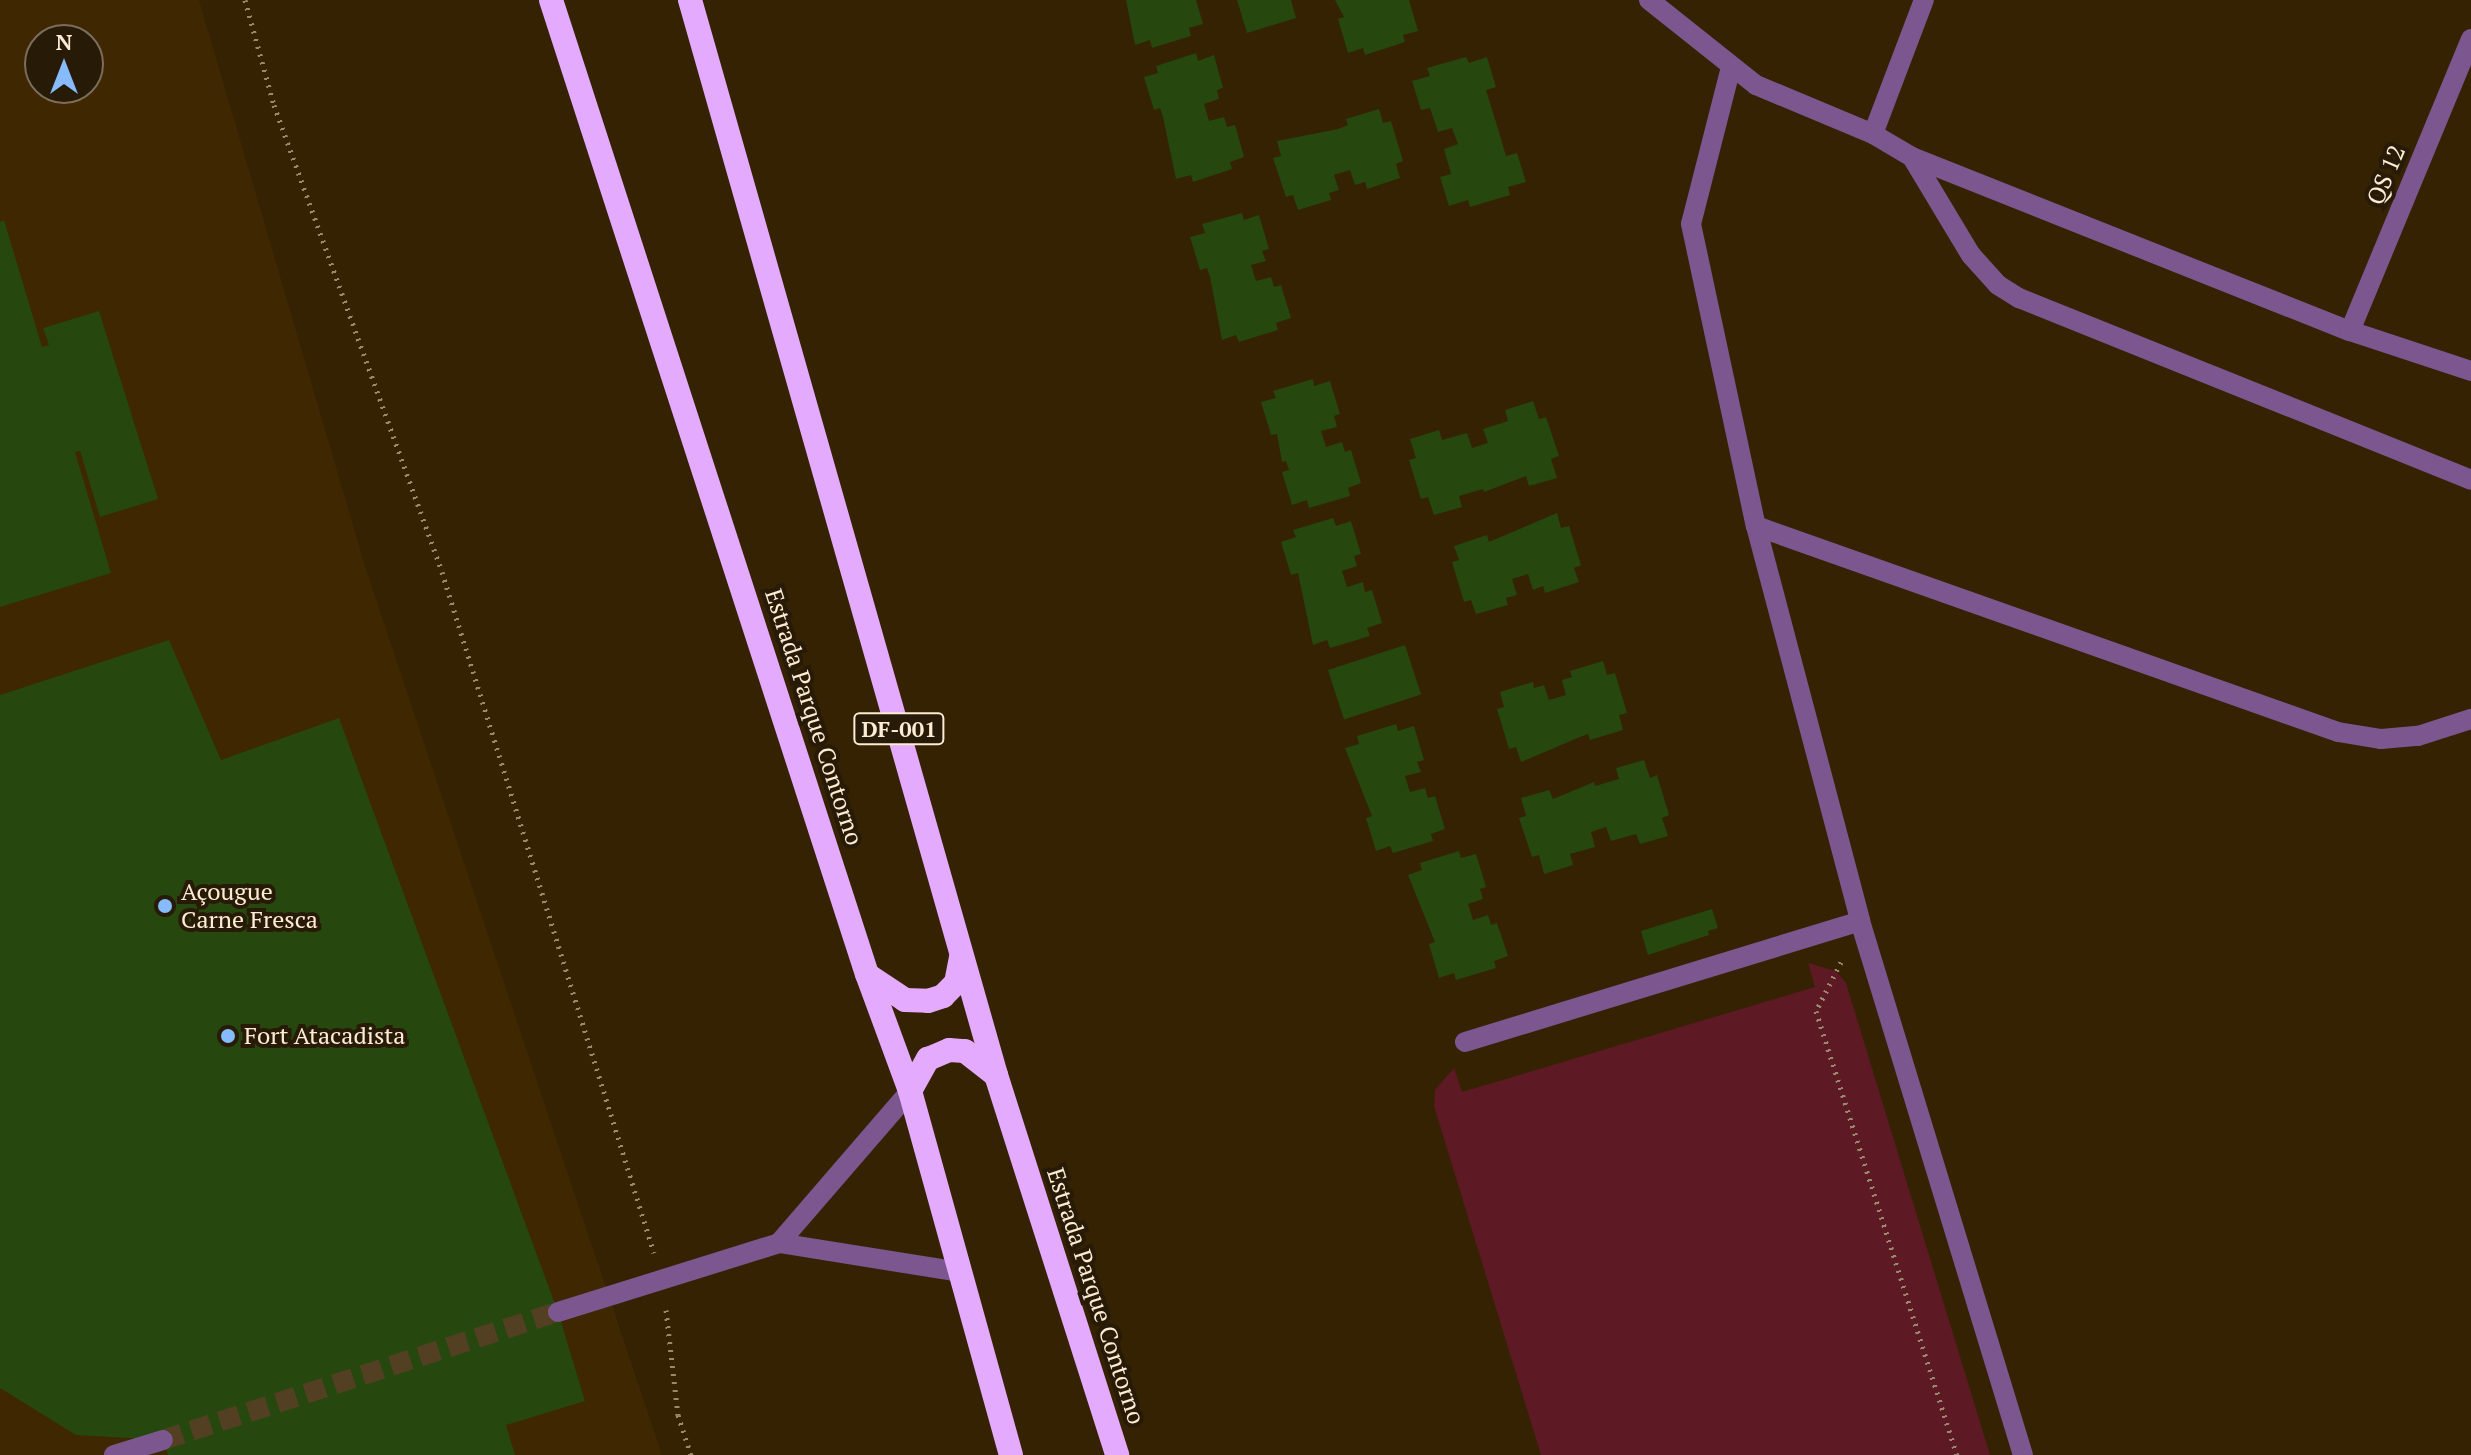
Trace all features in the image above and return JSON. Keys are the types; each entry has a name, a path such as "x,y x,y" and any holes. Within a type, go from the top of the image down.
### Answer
{"highway":[{"name":"Estrada Parque Contorno","path":"551,0 867,974 910,1091 1011,1455"},
{"name":"Estrada Parque Contorno","path":"690,0 996,1075 1117,1455"},
{"path":"867,974 905,1000 928,1001 943,996 956,983 961,954"},
{"path":"910,1091 928,1059 949,1050 965,1051 996,1075"}],"street":[{"path":"1649,0 1756,85 1873,134 1912,157 2350,331 2471,371"},
{"path":"1873,134 1924,0"},
{"name":"QS 12","path":"2350,331 2471,39"},
{"path":"1731,67 1691,224 1756,526 1860,921 2023,1455"},
{"path":"1912,157 1971,255 1998,285 2019,298 2471,480"},
{"path":"1756,526 2338,732 2381,739 2418,736 2471,719"},
{"path":"1465,1042 1860,921"},
{"path":"779,1243 910,1091"},
{"path":"558,1312 779,1243 960,1272"},
{"path":"114,1455 163,1440"}],"path":[{"path":"245,0 274,105 442,572 662,1280 678,1415 691,1455"},
{"path":"1860,921 1816,1011 1957,1455"}],"shaded area":[{"path":"0,0 199,0 365,566 662,1455 0,1455"},
{"path":"1808,963 1836,971 1846,983 1990,1455 1541,1455 1434,1106 1435,1090 1454,1068 1462,1092 1815,987"}],"building":[{"path":"1126,0 1196,0 1203,24 1189,28 1191,36 1152,48 1150,40 1135,45"},
{"path":"1237,0 1291,0 1296,18 1247,33"},
{"path":"1335,0 1409,0 1418,31 1403,35 1405,42 1365,55 1363,48 1348,53 1338,19 1344,17"},
{"path":"1196,53 1198,61 1214,55 1223,88 1217,90 1219,99 1204,104 1209,121 1224,117 1227,127 1235,125 1244,157 1230,162 1232,169 1193,182 1191,175 1176,179 1163,117 1160,108 1154,110 1144,77 1158,73 1156,66"},
{"path":"1466,57 1469,63 1487,57 1496,87 1486,90 1506,156 1517,153 1526,182 1508,187 1510,195 1470,207 1468,200 1449,206 1440,177 1451,174 1444,149 1458,144 1452,128 1438,132 1430,108 1421,110 1412,81 1430,76 1427,68"},
{"path":"1379,109 1383,123 1391,121 1403,161 1396,164 1400,178 1367,189 1365,182 1355,185 1350,170 1334,175 1339,190 1329,193 1331,200 1298,210 1293,195 1286,197 1273,158 1281,156 1277,141 1338,129 1348,125 1346,119"},
{"path":"1242,213 1244,220 1259,215 1269,249 1262,251 1266,261 1251,265 1256,281 1271,277 1274,287 1281,285 1291,318 1276,323 1278,330 1239,342 1236,335 1222,340 1210,277 1207,268 1200,270 1190,237 1205,233 1202,224"},
{"path":"4,220 42,347 49,345 43,328 99,311 158,499 100,517 80,451 75,452 111,573 0,607 0,222"},
{"path":"1313,379 1314,386 1330,381 1340,414 1334,416 1337,427 1321,431 1326,447 1342,442 1345,452 1351,450 1361,483 1348,488 1350,496 1309,508 1307,500 1292,505 1282,472 1289,470 1286,461 1282,462 1277,434 1271,435 1261,402 1276,398 1273,391"},
{"path":"1533,401 1539,419 1546,417 1559,456 1551,459 1557,478 1529,486 1526,476 1484,492 1483,489 1459,496 1462,507 1434,515 1428,497 1421,499 1409,460 1416,458 1410,439 1439,430 1442,440 1467,433 1472,448 1488,443 1483,429 1508,421 1505,410"},
{"path":"1557,513 1561,528 1569,526 1581,565 1574,568 1579,582 1545,593 1543,586 1533,590 1528,574 1512,579 1517,595 1506,598 1508,605 1476,614 1471,600 1464,602 1452,562 1459,560 1454,546 1487,535 1489,542"},
{"path":"1333,518 1336,526 1351,521 1361,554 1354,556 1357,566 1342,571 1347,587 1363,582 1365,592 1372,590 1382,623 1367,628 1370,636 1330,648 1327,640 1313,645 1298,573 1291,575 1281,542 1296,537 1293,530"},
{"name":"Fort Atacadista","path":"169,640 221,760 339,718 558,1312 585,1401 506,1425 515,1455 168,1455 163,1440 76,1435 0,1388 0,695"},
{"path":"1405,645 1421,694 1344,719 1328,670"},
{"path":"1603,661 1607,675 1615,673 1627,713 1619,715 1623,730 1590,740 1588,734 1521,762 1516,747 1509,749 1497,709 1504,707 1500,692 1533,682 1534,688 1544,685 1549,700 1566,695 1562,680 1572,677 1570,671"},
{"path":"1396,724 1398,731 1414,726 1424,760 1417,762 1421,772 1405,776 1410,792 1425,788 1428,798 1435,796 1445,829 1431,834 1433,841 1393,853 1390,846 1376,851 1366,818 1372,816 1345,748 1359,744 1357,736"},
{"path":"1644,760 1650,778 1657,775 1669,815 1662,818 1668,836 1640,844 1636,834 1611,841 1606,827 1591,832 1595,847 1570,854 1573,865 1544,874 1539,855 1532,857 1519,818 1526,816 1521,798 1549,790 1553,799 1594,782 1595,786 1619,779 1616,768"},
{"path":"1459,851 1461,858 1476,854 1486,887 1480,889 1483,899 1468,904 1473,920 1488,915 1491,925 1497,923 1508,956 1494,961 1496,968 1456,980 1454,973 1439,978 1429,944 1435,942 1408,875 1422,870 1420,863"},
{"path":"1712,909 1718,928 1708,931 1709,935 1648,955 1641,931"}],"tunnel":[{"path":"163,1440 558,1312"}],"place":[{"name":"Açougue Carne Fresca","path":"165,906"},
{"name":"Fort Atacadista","path":"228,1036"}]}
